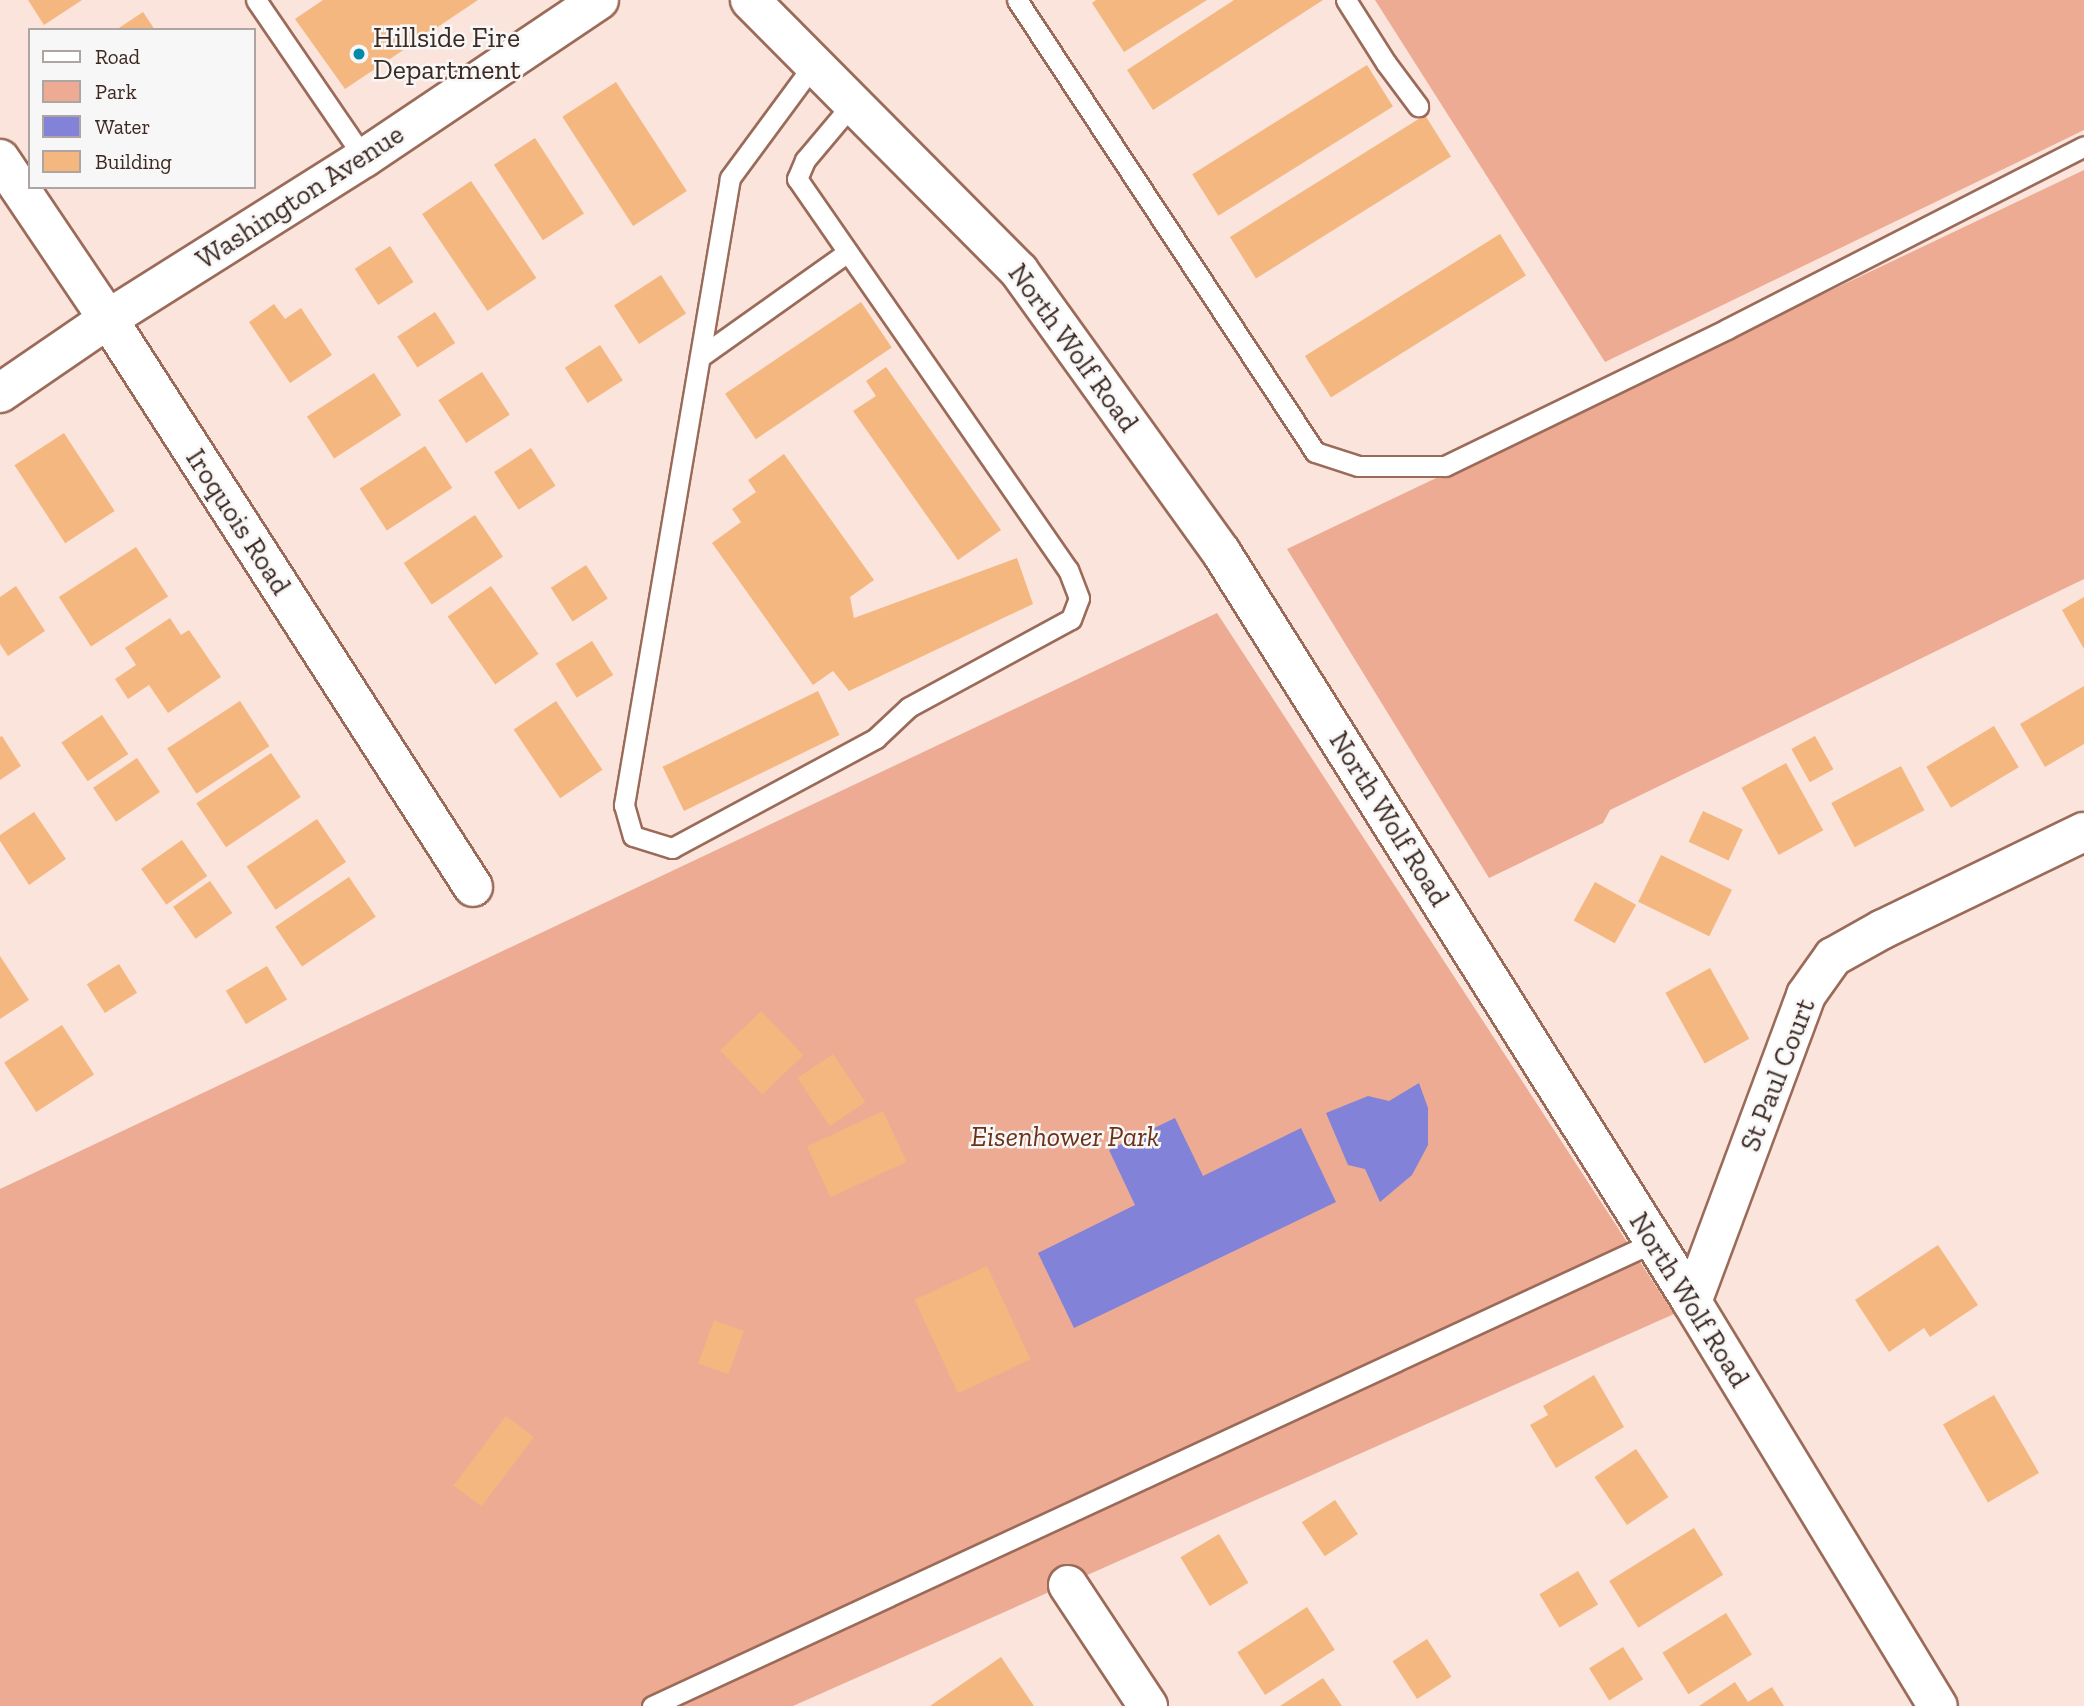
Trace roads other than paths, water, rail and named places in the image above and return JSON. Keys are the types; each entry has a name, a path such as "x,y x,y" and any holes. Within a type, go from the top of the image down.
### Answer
{"street":[{"name":"Washington Avenue","path":"0,393 108,319 364,158 599,0"},
{"name":"North Wolf Road","path":"750,0 1019,271 1221,552 1692,1302 1938,1706"},
{"name":"Iroquois Road","path":"0,159 108,319 473,887"},
{"name":"St Paul Court","path":"1692,1302 1806,995 1833,957 1883,929 2084,832"},
{"path":"1068,1585 1148,1706"}],"lane":[{"path":"256,0 364,158"},
{"path":"1017,0 1315,453 1358,466 1445,466 1727,329 2084,146"},
{"path":"1346,0 1386,63 1418,106"},
{"path":"814,64 730,178 624,805 633,836 672,848 876,738 909,707 1071,619 1079,598 1068,570 797,179 805,160 853,103"},
{"path":"700,356 848,251"},
{"path":"652,1706 1654,1242"}],"water":[{"path":"1419,1083 1428,1108 1428,1145 1412,1175 1380,1202 1365,1169 1348,1165 1326,1113 1368,1096 1389,1101"},
{"path":"1175,1118 1203,1176 1301,1128 1336,1202 1074,1328 1038,1253 1135,1205 1109,1150"}],"place":[{"name":"Hillside Fire Department","path":"359,54"}],"park label":[{"name":"Eisenhower Park","path":"1065,1137"}]}
